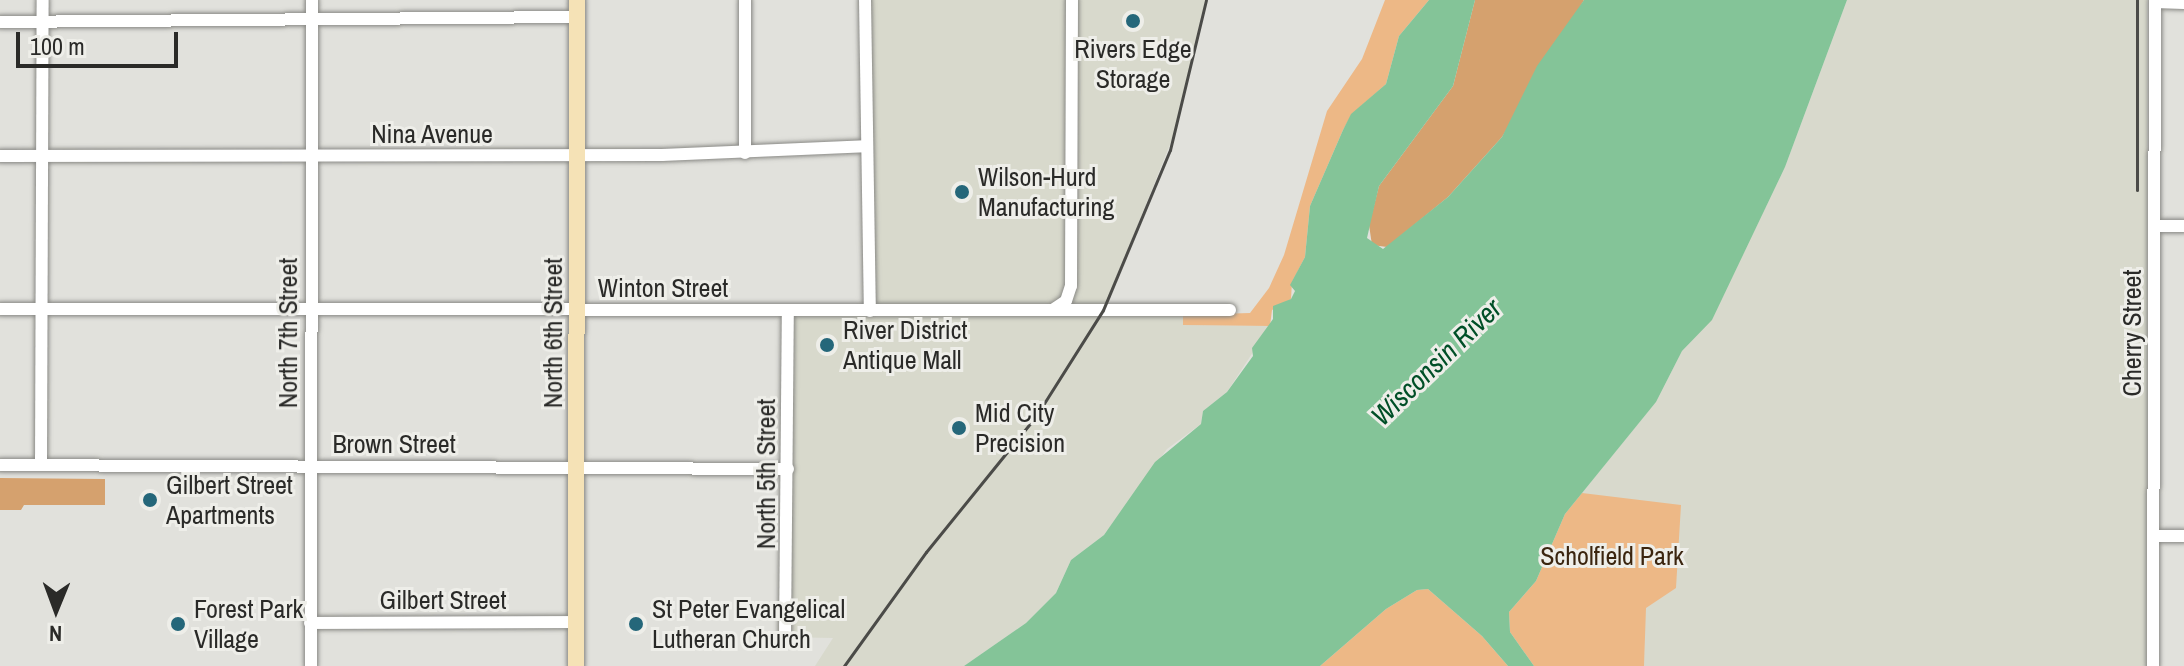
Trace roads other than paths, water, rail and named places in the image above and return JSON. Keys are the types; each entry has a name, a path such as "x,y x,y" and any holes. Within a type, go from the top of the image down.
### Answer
{"main road":[{"name":"North 6th Street","path":"576,666 577,8"}],"street":[{"path":"41,465 43,0"},
{"name":"North 7th Street","path":"311,666 312,0"},
{"path":"745,0 745,153"},
{"path":"865,0 870,311"},
{"path":"1049,311 1066,301 1071,286 1072,0"},
{"path":"2155,1 2184,3"},
{"name":"Cherry Street","path":"2153,666 2155,1"},
{"path":"0,22 312,20 577,8"},
{"name":"Nina Avenue","path":"0,156 577,155 745,153 865,146"},
{"path":"2154,226 2184,226"},
{"name":"Winton Street","path":"0,309 1230,310"},
{"name":"North 5th Street","path":"785,636 788,311"},
{"name":"Brown Street","path":"0,465 788,469"},
{"path":"2154,536 2184,536"},
{"name":"Gilbert Street","path":"310,623 577,622"}],"water":[{"name":"Wisconsin River","path":"1429,0 1475,0 1453,86 1379,186 1367,238 1383,249 1448,197 1502,137 1537,66 1584,0 1847,0 1785,167 1712,320 1682,351 1656,402 1565,514 1536,581 1509,612 1510,632 1534,666 1508,666 1482,636 1428,589 1417,590 1386,609 1320,666 964,666 1026,623 1056,593 1071,560 1104,535 1155,462 1201,424 1203,411 1227,392 1253,356 1252,348 1273,319 1273,306 1291,299 1295,291 1290,285 1305,257 1310,206 1343,130 1351,114 1386,84 1399,36"}],"railway":[{"path":"844,666 926,552 1036,416 1103,310 1170,150 1206,0"},
{"path":"2137,0 2137,190"}],"place":[{"name":"Rivers Edge Storage","path":"1133,21"},
{"name":"Wilson-Hurd Manufacturing","path":"962,192"},
{"name":"River District Antique Mall","path":"827,345"},
{"name":"Mid City Precision","path":"959,428"},
{"name":"Gilbert Street Apartments","path":"150,500"},
{"name":"Forest Park Village","path":"178,624"},
{"name":"St Peter Evangelical Lutheran Church","path":"636,624"}],"park label":[{"name":"Scholfield Park","path":"1612,556"}]}
